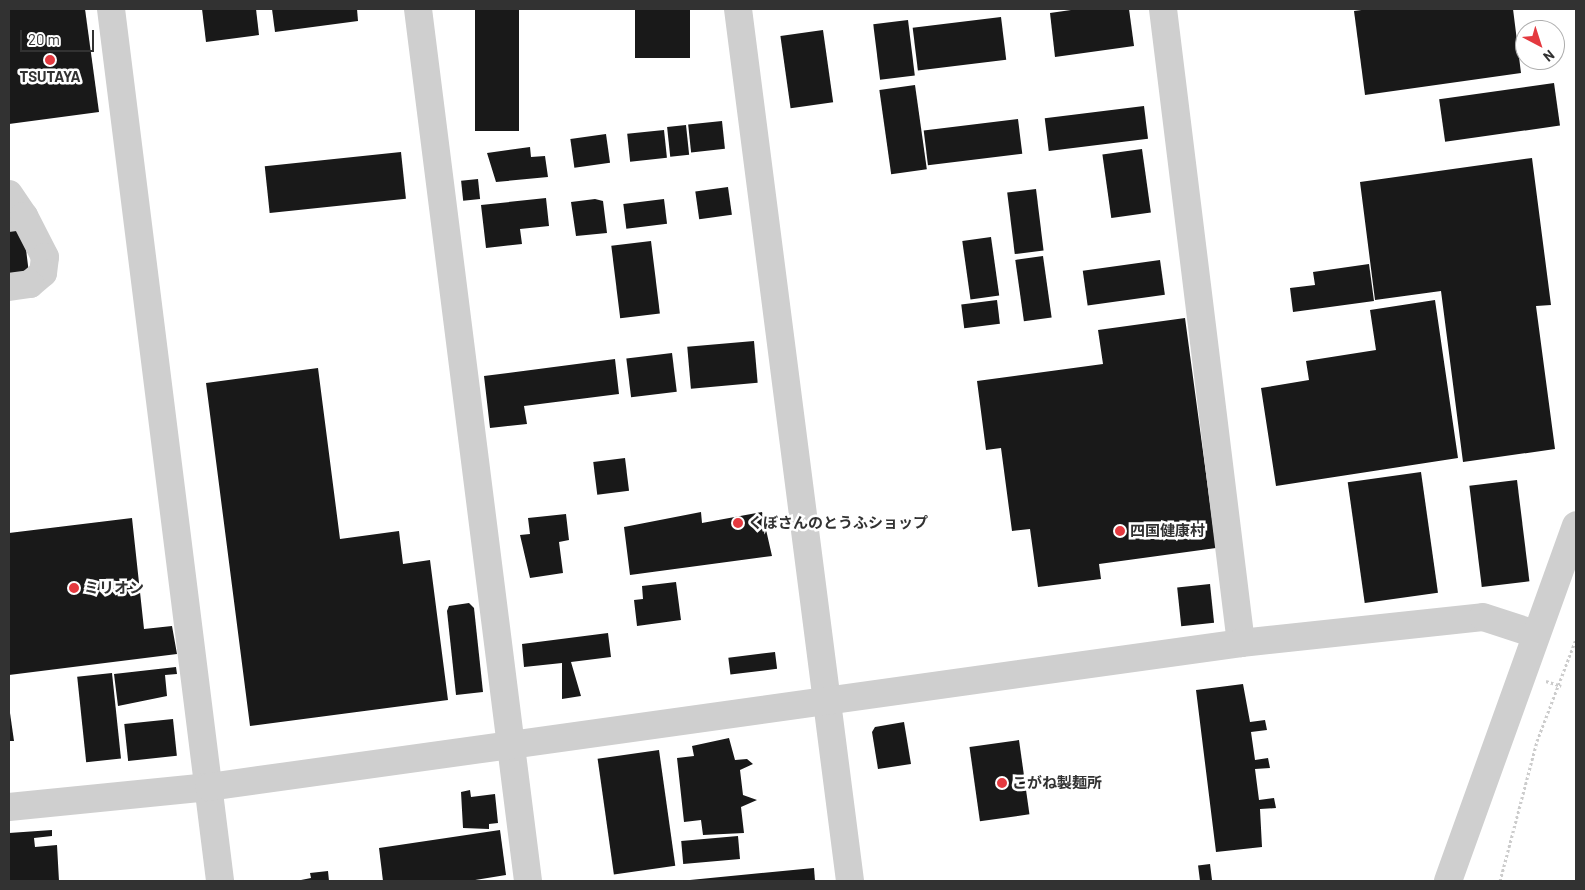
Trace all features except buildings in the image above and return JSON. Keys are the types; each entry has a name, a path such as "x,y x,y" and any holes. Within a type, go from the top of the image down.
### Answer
{"street":[{"path":"111,9 220,881"},
{"path":"418,9 528,881"},
{"path":"738,9 850,881"},
{"path":"1163,9 1240,643"},
{"path":"9,194 16,217 45,258 43,273 30,284 9,287"},
{"path":"1448,881 1535,634 1576,525"},
{"path":"9,807 209,787 512,745 828,698 1240,643 1483,617 1535,634"}],"path":[{"path":"1500,881 1538,741 1561,686 1576,639"},
{"path":"1541,679 1561,686"}],"place":[{"name":"TSUTAYA","path":"50,60"},
{"name":"くぼさんのとうふショップ","path":"738,523"},
{"name":"四国健康村","path":"1120,531"},
{"name":"ミリオン","path":"74,588"},
{"name":"こがね製麺所","path":"1002,783"}]}
